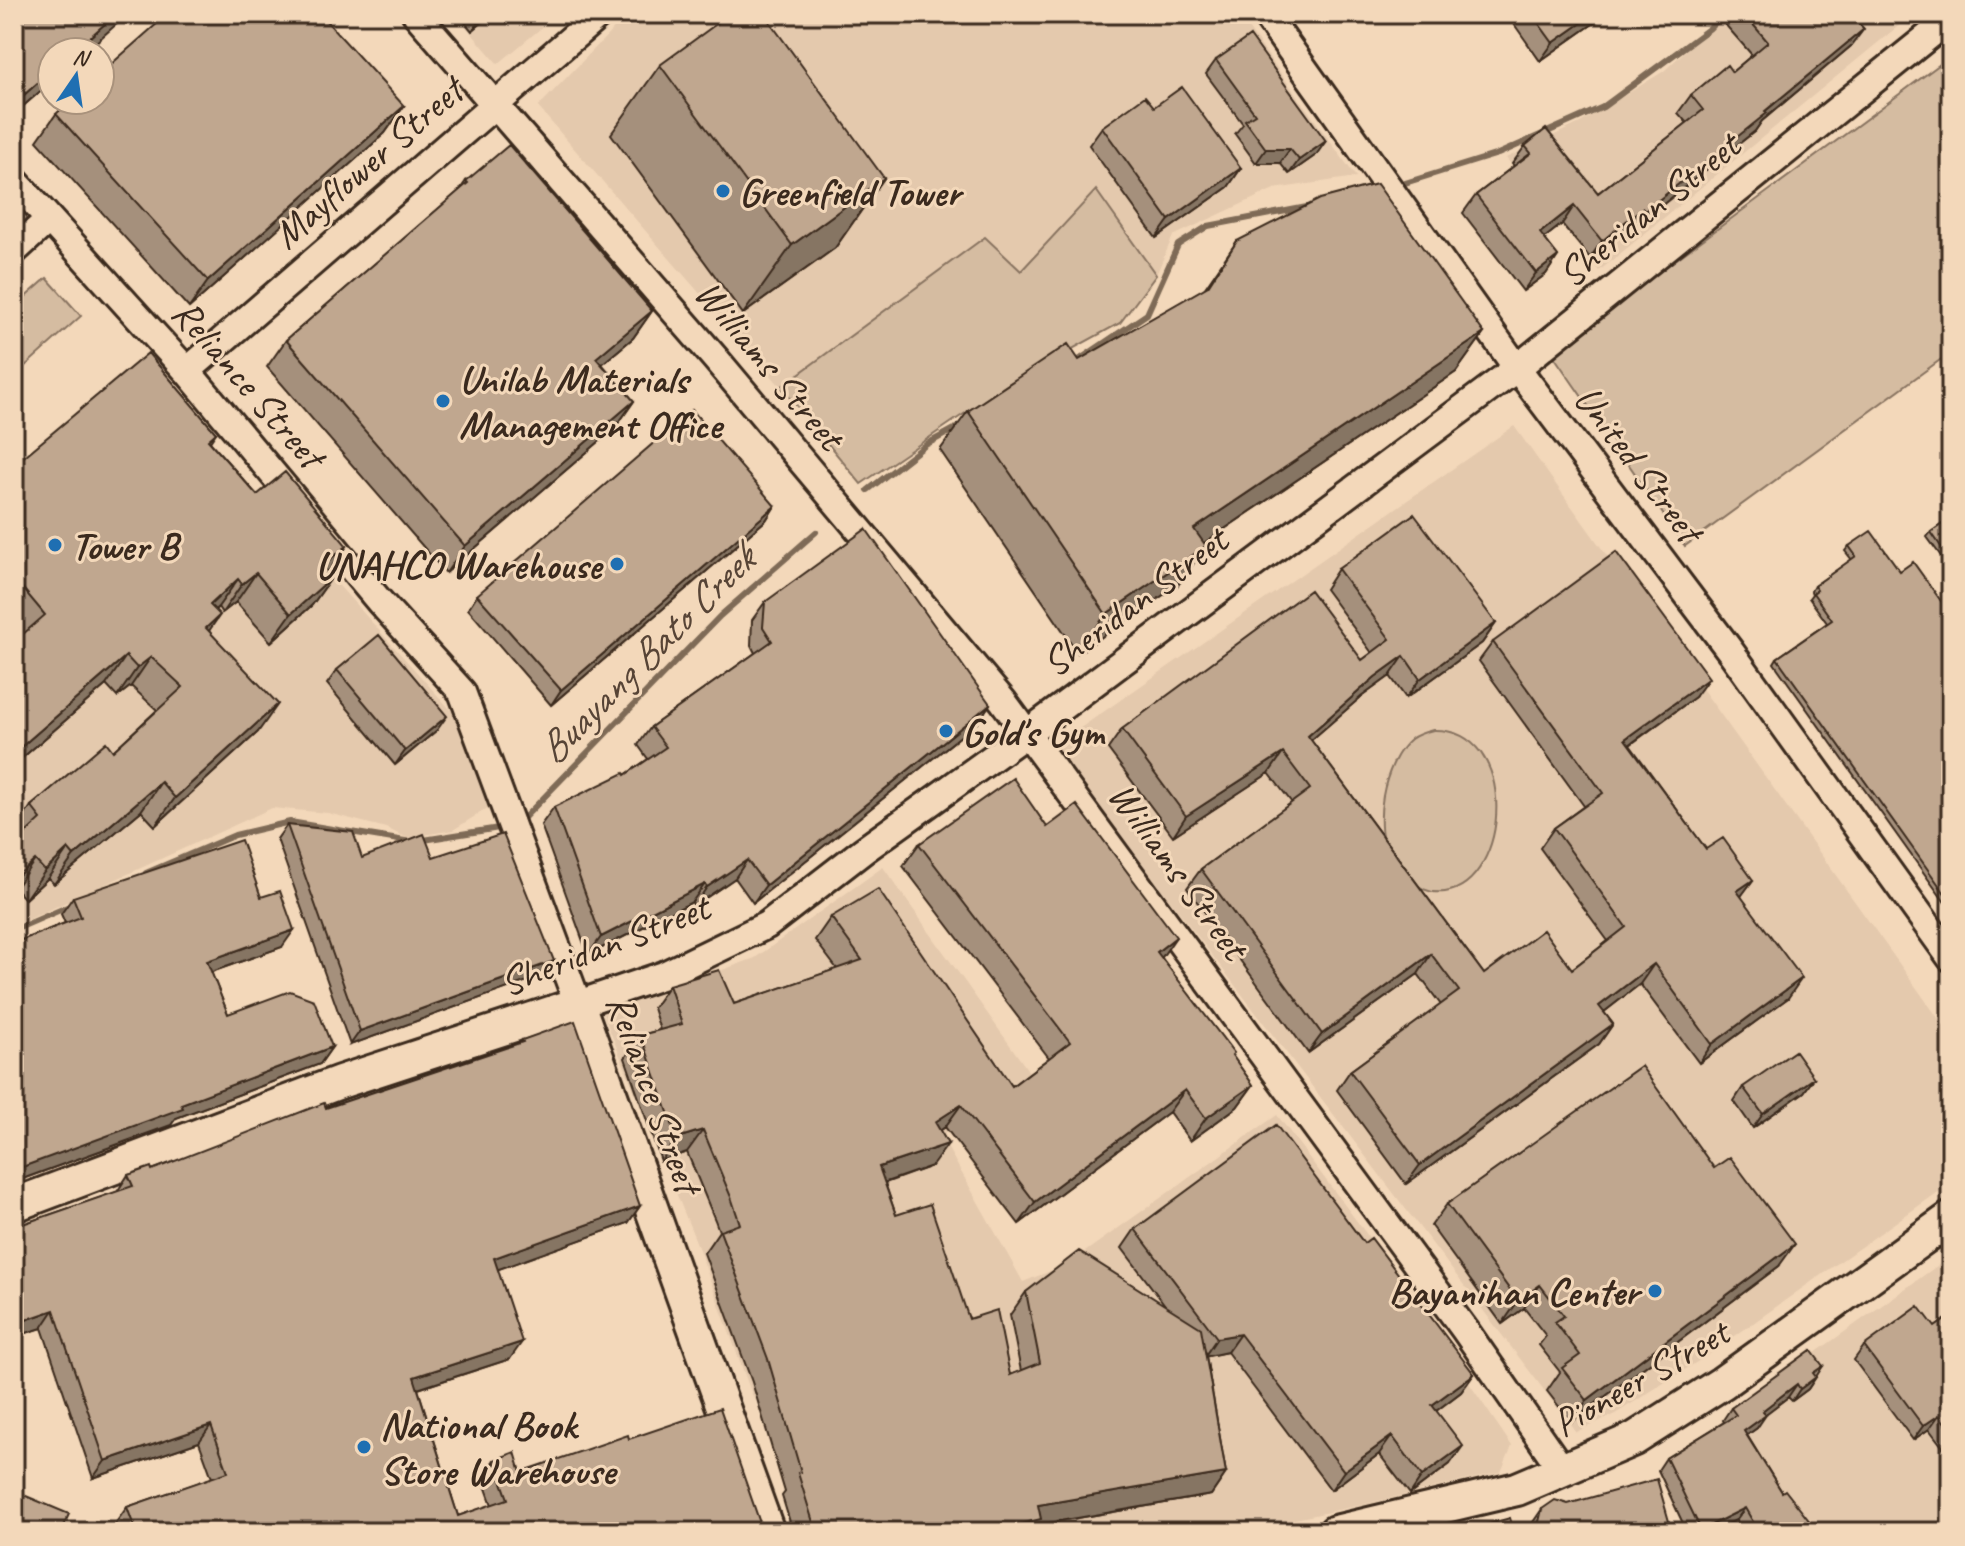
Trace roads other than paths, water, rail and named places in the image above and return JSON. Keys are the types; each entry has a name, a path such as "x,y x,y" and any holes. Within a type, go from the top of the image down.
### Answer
{"main road":[{"name":"Sheridan Street","path":"14,1205 340,1082 578,1004"},
{"name":"Reliance Street","path":"578,1004 768,1532"},
{"name":"Pioneer Street","path":"1335,1532 1500,1494 1563,1471 1634,1439 1687,1407 1951,1218"}],"street":[{"name":"Williams Street","path":"416,14 715,358 1027,733 1475,1344 1563,1471"},
{"name":"Mayflower Street","path":"187,371 600,14"},
{"name":"United Street","path":"1265,14 1517,368 1739,662 1951,958"},
{"name":"Sheridan Street","path":"578,1004 664,975 767,925 1517,368 1951,18"},
{"name":"Reliance Street","path":"14,180 187,371 380,602 462,692 578,1004"},
{"path":"14,251 48,220"}],"waterway":[{"name":"Buayang Bato Creek","path":"1405,183 1498,154 1603,107 1710,28 1723,14"},
{"name":"Buayang Bato Creek","path":"1073,364 1147,314 1178,245 1208,226 1307,207"},
{"name":"Buayang Bato Creek","path":"868,490 927,444 962,425"},
{"name":"Buayang Bato Creek","path":"520,822 720,616 816,532"},
{"name":"Buayang Bato Creek","path":"146,873 235,835 290,822 411,842 499,828"},
{"name":"Buayang Bato Creek","path":"14,930 74,904"}],"place":[{"name":"Greenfield Tower","path":"723,191"},
{"name":"Unilab Materials Management Office","path":"443,401"},
{"name":"Tower B","path":"55,545"},
{"name":"UNAHCO Warehouse","path":"617,564"},
{"name":"Gold's Gym","path":"946,731"},
{"name":"Bayanihan Center","path":"1655,1291"},
{"name":"National Book Store Warehouse","path":"364,1447"}]}
